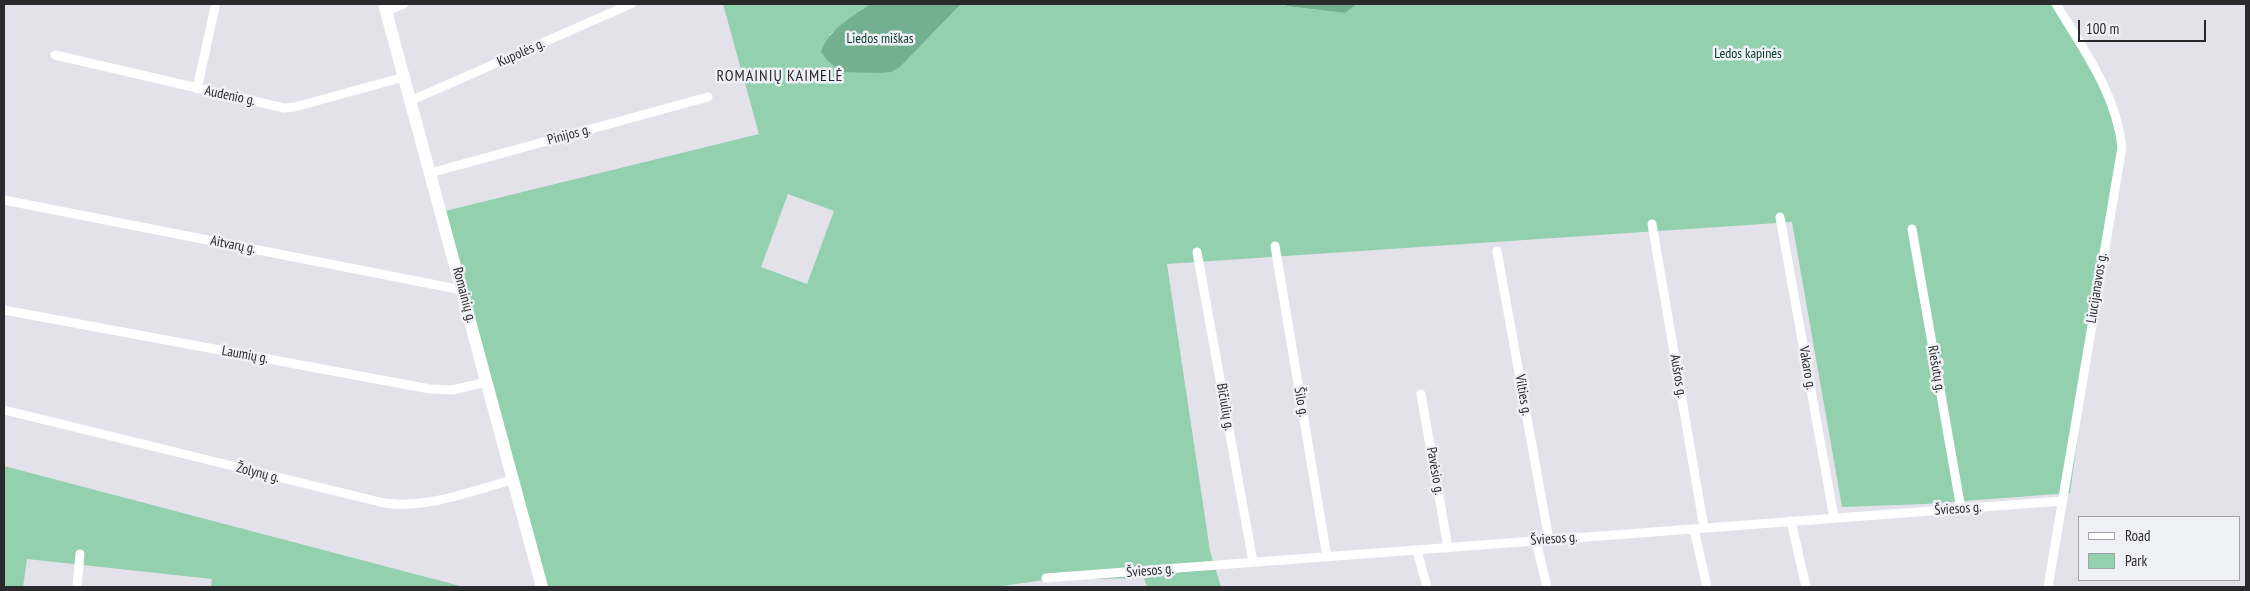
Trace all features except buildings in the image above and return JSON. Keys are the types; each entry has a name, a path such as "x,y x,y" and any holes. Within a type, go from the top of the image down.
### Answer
{"main road":[{"name":"Romainių g.","path":"385,8 542,587"}],"street":[{"path":"385,8 404,4"},
{"name":"Kupolės g.","path":"410,101 631,4"},
{"name":"Liucijanavos g.","path":"2048,587 2122,147 2115,111 2103,84 2056,4"},
{"path":"197,88 215,7"},
{"name":"Audenio g.","path":"55,55 284,108 295,107 404,77"},
{"name":"Pinijos g.","path":"430,173 708,97"},
{"name":"Aitvarų g.","path":"4,200 462,290"},
{"name":"Vakaro g.","path":"1780,217 1834,518"},
{"name":"Aušros g.","path":"1652,224 1704,528"},
{"name":"Riešutų g.","path":"1912,229 1961,509"},
{"name":"Šilo g.","path":"1275,246 1328,557"},
{"name":"Vilties g.","path":"1497,251 1549,540"},
{"name":"Bičiulių g.","path":"1197,252 1253,562"},
{"name":"Laumių g.","path":"4,310 430,389 452,390 487,382"},
{"name":"Pavėsio g.","path":"1421,394 1448,548"},
{"name":"Žolynų g.","path":"4,410 402,506 423,504 512,480"},
{"name":"Šviesos g.","path":"1046,578 2062,501"},
{"path":"1791,522 1806,587"},
{"path":"1694,529 1707,587"},
{"path":"1536,541 1547,587"},
{"path":"1417,551 1427,587"},
{"path":"77,587 80,554"}],"green space":[{"name":"Ledos kapinės","path":"723,4 870,4 829,35 901,66 961,4 1287,4 1286,6 1345,13 1357,4 2056,4 2103,84 2120,134 2070,493 1924,504 1842,507 1792,222 1167,264 1210,551 1221,587 1147,587 1144,578 1044,580 995,587 540,587 441,212 759,134","holes":["788,194 834,211 807,284 761,267"]},
{"name":"Liedos miškas","path":"870,4 961,4 901,66 891,72 842,72 828,61 821,52 824,44 848,19"},
{"path":"1287,4 1357,4 1345,13 1286,6"},
{"path":"4,466 464,587 211,587 212,579 27,559 23,587 4,587"}],"district":[{"name":"ROMAINIŲ KAIMELĖ","path":"780,76"}]}
